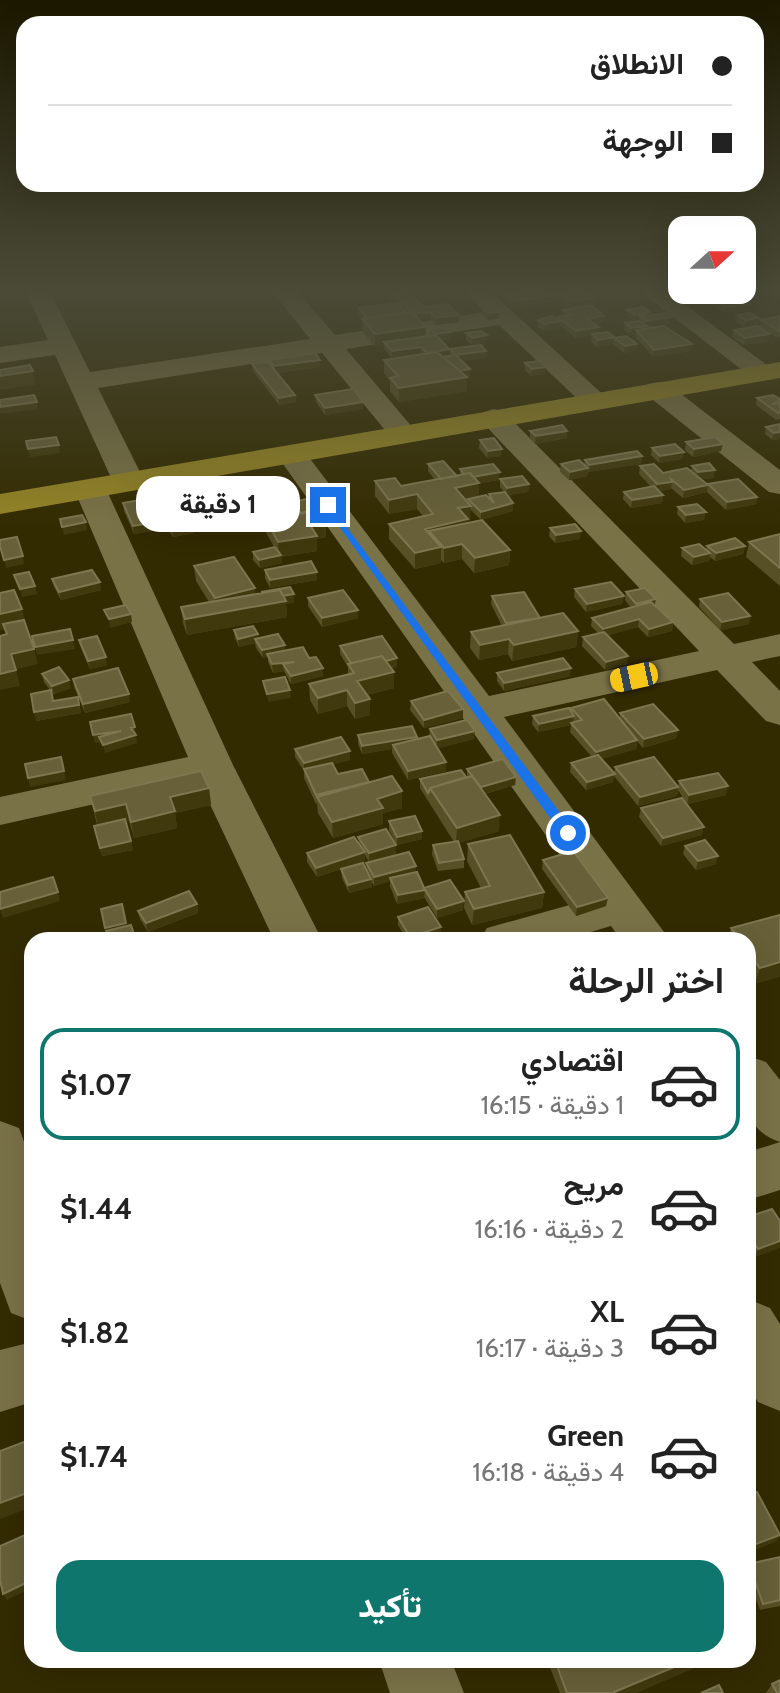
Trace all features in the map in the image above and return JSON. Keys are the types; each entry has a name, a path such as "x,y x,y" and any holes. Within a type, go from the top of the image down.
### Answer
{"highway":[{"path":"0,504 772,372"}],"street":[{"path":"75,369 129,482"},
{"path":"81,382 168,369"},
{"path":"349,369 403,434"},
{"path":"561,369 595,400"},
{"path":"658,390 780,485"},
{"path":"494,418 780,713"},
{"path":"291,454 633,923 565,932"},
{"path":"90,489 212,765 294,932"},
{"path":"480,710 780,645"},
{"path":"0,811 212,765"},
{"path":"756,1088 780,1120"},
{"path":"0,1144 24,1256"},
{"path":"756,1174 780,1166"},
{"path":"756,1341 780,1380"},
{"path":"0,1381 24,1374"},
{"path":"418,1668 427,1693"}],"building":[{"path":"32,369 33,371 0,376 0,370"},
{"path":"256,369 274,369 295,395 279,398"},
{"path":"392,369 457,369 467,377 399,388 390,378 398,376"},
{"path":"353,389 363,402 325,408 315,395"},
{"path":"34,395 37,402 0,407 0,400"},
{"path":"773,395 780,399 772,404 780,403 778,413 757,398"},
{"path":"780,424 780,432 774,433 766,427"},
{"path":"562,425 567,431 536,436 530,431"},
{"path":"56,437 59,445 28,449 26,441"},
{"path":"715,437 723,444 694,449 686,442"},
{"path":"494,438 502,449 488,451 480,440"},
{"path":"675,444 684,452 660,456 652,448"},
{"path":"637,451 642,456 589,465 585,460"},
{"path":"579,460 588,468 570,472 561,464"},
{"path":"443,461 457,476 441,479 428,464"},
{"path":"709,463 715,470 698,472 692,466"},
{"path":"493,464 500,472 473,477 460,469"},
{"path":"654,464 663,473 687,468 708,485 684,490 671,479 672,482 657,484 640,466"},
{"path":"470,473 479,483 455,488 471,506 458,508 468,519 425,529 441,547 415,553 389,524 433,514 417,494 389,500 375,481 395,478 401,486"},
{"path":"522,476 529,484 507,488 500,479"},
{"path":"738,479 757,497 727,502 708,484"},
{"path":"654,486 663,495 632,500 624,492"},
{"path":"219,491 230,512 211,515 200,494"},
{"path":"505,492 513,503 481,512 468,499 486,495 494,503 489,494"},
{"path":"162,496 168,509 182,506 193,525 172,529 160,510 152,511 157,522 133,526 123,503"},
{"path":"313,497 323,507 301,513 291,503"},
{"path":"285,499 290,507 262,512 262,516 238,520 232,508"},
{"path":"697,504 706,512 686,515 678,507"},
{"path":"295,506 300,514 318,511 325,522 310,525 317,536 278,542 262,512"},
{"path":"82,515 86,522 62,527 60,519"},
{"path":"482,520 510,550 475,558 462,544 444,548 429,531"},
{"path":"575,524 581,531 556,535 550,528"},
{"path":"780,534 780,568 749,542"},
{"path":"17,537 23,556 4,560 0,540"},
{"path":"735,538 745,546 716,553 707,546"},
{"path":"699,544 710,553 694,557 682,548"},
{"path":"275,547 281,555 259,560 253,552"},
{"path":"234,557 255,588 215,598 194,566"},
{"path":"311,561 317,572 270,580 265,570"},
{"path":"92,570 100,582 59,592 52,579"},
{"path":"29,572 35,586 20,589 14,575"},
{"path":"611,582 624,596 587,604 575,589"},
{"path":"290,587 294,594 283,596 280,590 261,592"},
{"path":"645,588 656,599 636,604 626,592"},
{"path":"14,590 22,609 0,614 0,593"},
{"path":"280,590 286,601 185,619 181,607"},
{"path":"343,590 358,610 322,618 308,598"},
{"path":"524,592 540,618 506,623 492,596"},
{"path":"728,593 750,616 722,622 700,599"},
{"path":"651,602 673,622 649,629 639,619 603,629 592,618"},
{"path":"126,605 131,614 109,619 104,610"},
{"path":"563,613 578,631 514,645 509,639 480,645 471,632"},
{"path":"24,620 34,649 11,654 16,670 0,674 0,636 7,634 3,624"},
{"path":"253,626 258,634 238,639 234,630"},
{"path":"70,629 73,640 35,647 32,636"},
{"path":"604,632 628,656 606,662 583,637"},
{"path":"278,634 285,645 262,650 255,639"},
{"path":"97,636 106,657 88,661 79,640"},
{"path":"382,636 397,658 386,661 382,656 351,663 340,646"},
{"path":"303,647 309,658 316,657 323,668 291,676 283,664 294,662 272,664 267,654"},
{"path":"382,656 394,672 357,681 370,699 355,703 347,690 318,698 309,684 354,673 348,664"},
{"path":"563,658 571,668 504,683 497,673"},
{"path":"59,667 69,680 52,686 42,674"},
{"path":"118,668 129,694 83,704 73,679"},
{"path":"285,677 290,690 267,694 263,681"},
{"path":"51,690 53,701 78,697 79,705 34,712 31,694"},
{"path":"448,691 463,709 424,720 411,701"},
{"path":"604,699 637,740 596,752 571,723 582,720 571,708"},
{"path":"653,704 678,730 644,739 620,713"},
{"path":"569,708 574,716 539,724 533,716"},
{"path":"131,714 135,727 131,728 136,735 103,745 99,737 121,731 93,735 90,722"},
{"path":"467,720 475,731 437,740 430,729"},
{"path":"412,726 417,737 362,746 358,735"},
{"path":"430,736 446,762 408,771 393,745"},
{"path":"341,737 350,751 304,763 295,749"},
{"path":"598,755 615,774 587,782 571,763"},
{"path":"61,757 64,771 28,778 25,764"},
{"path":"654,757 678,787 640,797 615,767"},
{"path":"503,759 516,777 481,787 467,769"},
{"path":"332,763 338,774 362,769 369,782 316,795 304,769"},
{"path":"461,770 466,777 430,788 428,793 420,779"},
{"path":"201,771 209,788 170,797 175,811 131,822 126,804 95,811 90,796"},
{"path":"718,773 728,786 689,795 679,781"},
{"path":"392,776 402,791 377,799 383,808 332,822 317,797"},
{"path":"472,776 500,815 457,828 430,788"},
{"path":"682,798 704,827 663,838 641,808"},
{"path":"415,816 422,831 397,837 389,821"},
{"path":"125,819 131,841 100,848 94,826"},
{"path":"386,829 396,845 369,853 358,837"},
{"path":"510,835 544,892 474,909 465,892 490,886 468,844"},
{"path":"354,837 365,852 316,868 307,853"},
{"path":"705,840 718,856 698,861 685,846"},
{"path":"458,841 464,859 439,863 433,845"},
{"path":"573,851 608,898 577,907 543,860"},
{"path":"409,852 416,866 374,877 366,863"},
{"path":"363,863 371,879 348,885 341,869"},
{"path":"417,872 425,890 398,895 390,878"},
{"path":"53,877 58,892 0,909 0,892"},
{"path":"450,880 464,901 437,909 424,888"},
{"path":"189,891 197,904 146,923 138,911"},
{"path":"122,904 126,923 105,928 101,909"},
{"path":"428,907 441,927 426,932 407,932 398,917"},
{"path":"780,915 780,962 760,968 756,963 756,932 734,932 731,928"},
{"path":"131,925 133,932 106,932"},
{"path":"772,1209 780,1221 780,1241 758,1249 756,1214"},
{"path":"24,1442 24,1494 0,1503 0,1451"},
{"path":"756,1492 780,1535 756,1544"},
{"path":"24,1536 24,1584 3,1594 0,1580 0,1546"},
{"path":"780,1557 780,1600 763,1604 756,1584 756,1562"},
{"path":"558,1668 672,1668 612,1693 567,1693"},
{"path":"780,1680 780,1693 777,1693 772,1684"},
{"path":"719,1685 723,1693 701,1693"}],"route":[{"path":"328,505 568,833"}]}
